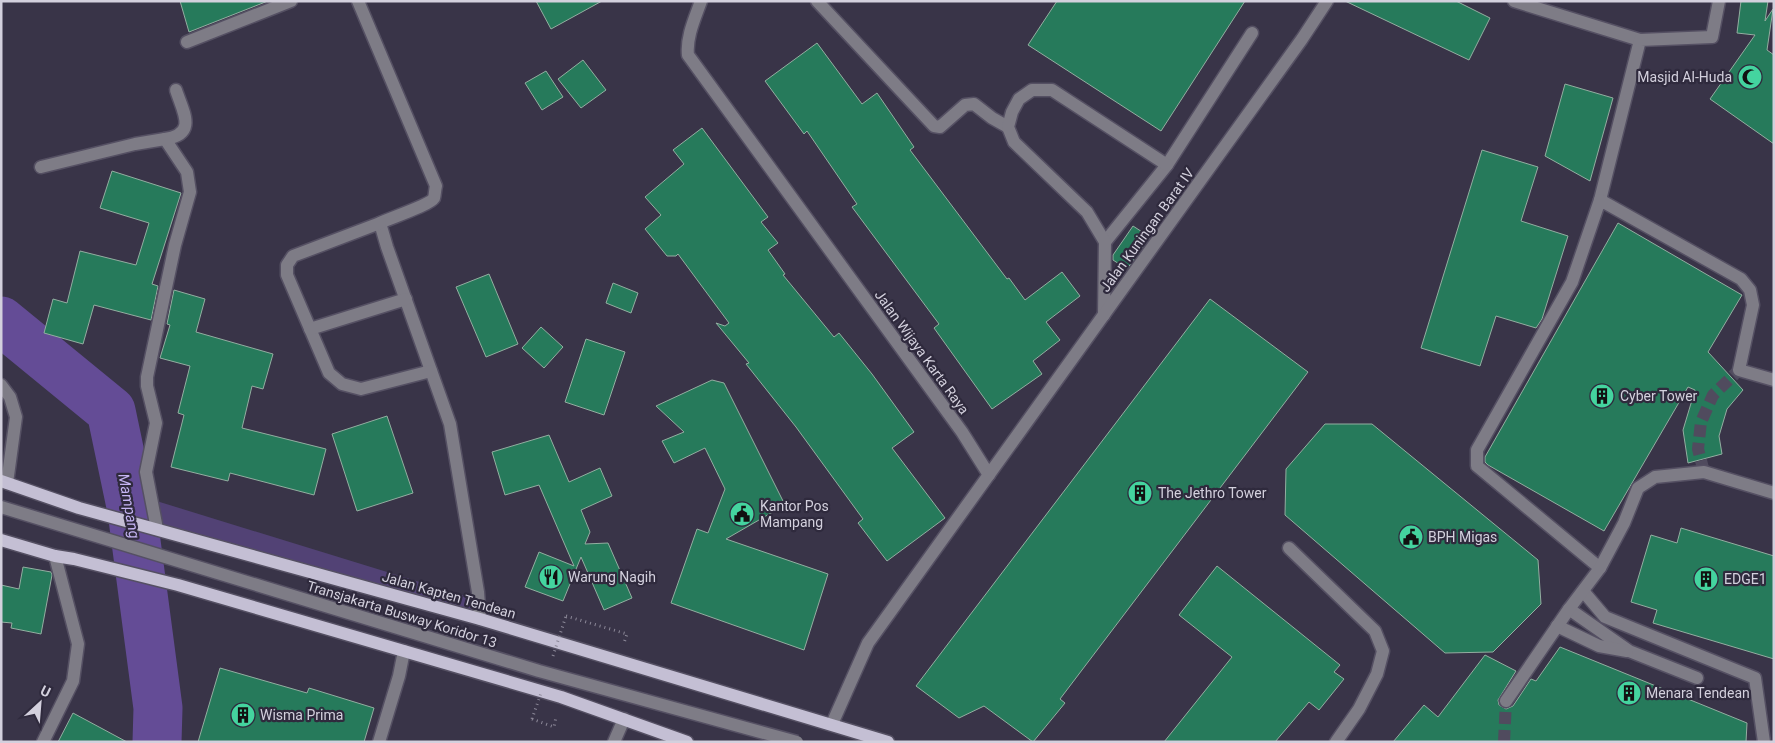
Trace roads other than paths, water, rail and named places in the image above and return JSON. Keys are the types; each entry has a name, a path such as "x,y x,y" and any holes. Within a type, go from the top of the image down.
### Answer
{"main road":[{"name":"Jalan Kapten Tendean","path":"4,482 80,508 480,619 888,742"},
{"path":"1,540 56,556 74,558 178,585 561,697 687,742"}],"street":[{"path":"187,42 291,1"},
{"path":"358,1 436,186 434,198 426,204 380,223 293,256 287,265 287,275 329,374 342,384 361,389 432,371"},
{"name":"Jalan Wijaya Karta Raya","path":"701,1 689,38 688,55 956,424 989,475"},
{"path":"817,1 934,126 940,127 965,106 974,104 992,118 1008,127"},
{"name":"Jalan Kuningan Barat IV","path":"989,475 1302,39 1327,1"},
{"path":"1514,1 1640,40 1712,37 1719,1"},
{"path":"1105,242 1167,164 1252,34"},
{"path":"1600,568 1477,466 1477,450 1572,282 1600,200 1640,40"},
{"path":"41,167 135,144 176,137 184,131 187,121 176,90"},
{"path":"1104,315 1105,242 1087,212 1014,142 1008,127 1012,112 1019,99 1032,90 1052,90 1167,164"},
{"path":"157,529 146,472 156,423 146,386 175,245 190,192 186,172 165,139"},
{"path":"1600,200 1741,279 1750,290 1753,305 1740,370 1774,380"},
{"path":"380,223 450,424 478,592 480,619"},
{"path":"310,330 406,299"},
{"path":"1,385 10,397 16,417 4,482"},
{"path":"1506,701 1569,609 1600,568 1624,523 1638,488 1655,477 1704,472 1774,493"},
{"path":"832,724 868,643 989,475"},
{"name":"Transjakarta Busway Koridor 13","path":"1,507 539,671 797,742"},
{"path":"1288,548 1375,631 1382,651 1377,674 1359,709 1336,742"},
{"path":"43,742 73,681 78,644 56,556"},
{"path":"1582,591 1605,617 1755,678 1764,742"},
{"path":"1569,609 1629,651"},
{"path":"1557,626 1599,646 1629,651 1697,678"},
{"path":"379,742 399,676 404,651"},
{"path":"614,742 624,719"}],"waterway":[{"name":"Mampang","path":"1,321 111,411 132,511 158,708 157,742"}],"tunnel":[{"path":"1704,472 1698,449 1701,422 1713,395 1739,370"},
{"path":"1504,742 1506,701"}],"place":[{"name":"Masjid Al-Huda","path":"1750,77"},
{"name":"Cyber Tower","path":"1602,396"},
{"name":"The Jethro Tower","path":"1140,493"},
{"name":"Kantor Pos Mampang","path":"742,514"},
{"name":"BPH Migas","path":"1411,537"},
{"name":"Warung Nagih","path":"551,577"},
{"name":"EDGE1","path":"1706,579"},
{"name":"Menara Tendean","path":"1629,693"},
{"name":"Wisma Prima","path":"243,715"}]}
